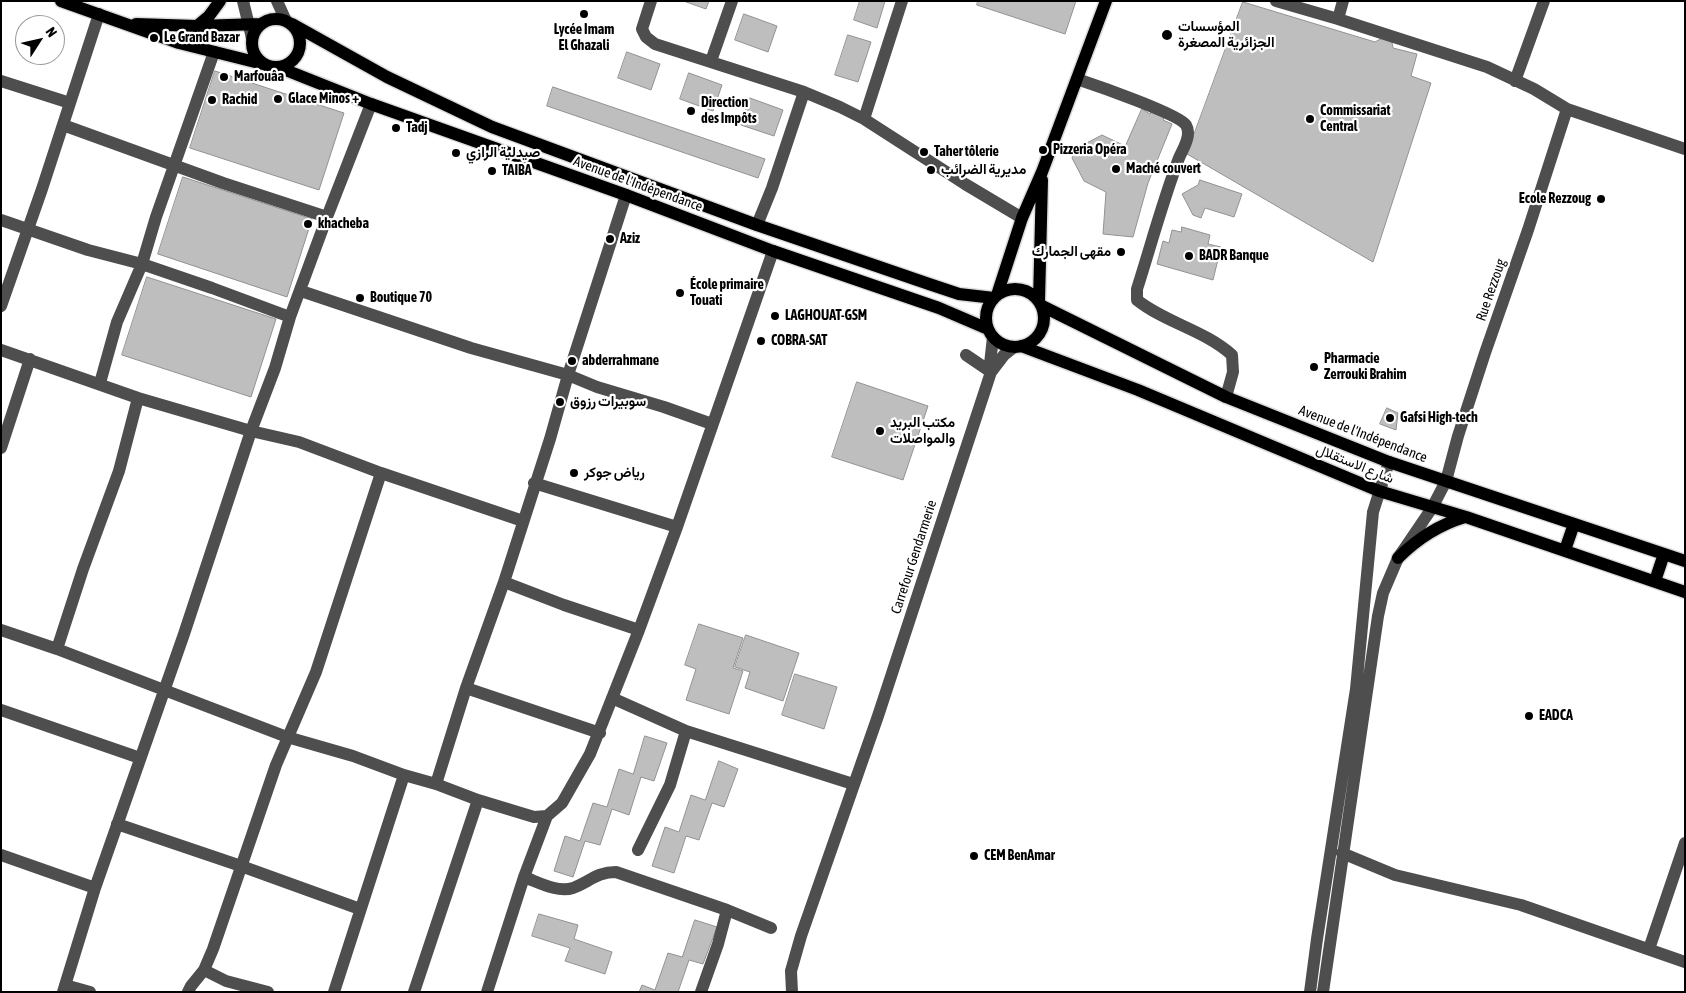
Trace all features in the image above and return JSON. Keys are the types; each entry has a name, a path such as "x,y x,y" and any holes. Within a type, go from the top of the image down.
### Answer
{"main road":[{"path":"61,1 146,32 270,67 278,67 292,61 300,47 300,38 297,31 289,23 272,19 254,24 198,26 126,24"},
{"path":"198,26 209,16 220,1"},
{"name":"Carrefour Gendarmerie","path":"991,333 986,321 987,312 996,297 1022,218 1078,79 1106,1"},
{"name":"Avenue de l'Indépendance","path":"289,23 387,77 492,127 757,225 944,289 959,294 996,297"},
{"path":"254,24 252,38 254,53 263,64"},
{"name":"Avenue de l'Indépendance","path":"278,67 370,104 626,195 773,251 938,308 991,333"},
{"path":"991,333 1006,346 1018,347 1029,343 1041,331 1044,323 1040,304 1042,172"},
{"path":"996,297 1005,291 1014,289 1024,290 1032,294 1040,304"},
{"name":"Avenue de l'Indépendance","path":"1040,304 1226,397 1388,462 1685,561"},
{"name":"شارع الاستقلال","path":"1018,347 1138,390 1378,491 1466,517 1685,592"},
{"path":"1398,558 1429,532 1448,522 1466,517"},
{"path":"1565,550 1574,524"},
{"path":"1655,581 1664,554"}],"street":[{"path":"243,1 254,24"},
{"path":"277,1 289,23"},
{"path":"651,1 642,28 646,37 655,44 804,92 864,119 1022,218"},
{"path":"711,61 732,1"},
{"path":"864,119 902,1"},
{"path":"1276,1 1487,67 1534,89 1567,109 1685,149"},
{"path":"1338,19 1343,1"},
{"path":"1515,81 1544,1"},
{"path":"1,306 100,14"},
{"path":"100,383 117,322 142,264 214,52"},
{"path":"1078,79 1154,108 1179,119 1186,125 1188,135 1174,171 1137,288 1137,300 1146,308 1202,334 1225,348 1232,355 1233,372 1226,397"},
{"path":"1,81 70,103"},
{"path":"757,225 775,180 804,92"},
{"path":"90,992 64,988 95,888 164,691 251,431 275,368 290,317 370,104"},
{"name":"Rue Rezzoug","path":"1323,992 1342,853 1383,593 1398,558 1432,508 1446,481 1458,436 1567,109"},
{"path":"63,125 174,166 327,217"},
{"path":"436,784 466,688 524,521 534,483 550,438 568,375 626,195"},
{"path":"1,220 88,250 142,264 290,317"},
{"path":"487,992 524,877 547,816 562,803 600,733 677,528 773,251"},
{"path":"301,291 471,348 568,375 596,387 664,407 712,424"},
{"name":"Carrefour Gendarmerie","path":"792,992 791,971 794,957 878,716 991,372 991,333"},
{"path":"966,355 991,372 1004,355 1018,347"},
{"path":"1,350 59,371 100,383 138,398 251,431 299,442 381,473 524,521"},
{"path":"1,448 30,360"},
{"path":"57,649 82,569 119,471 138,398"},
{"path":"1310,992 1356,689 1371,530 1378,491 1388,462"},
{"path":"188,992 204,970 213,949 287,737 316,672 381,473"},
{"path":"534,483 677,528"},
{"path":"504,582 564,605 639,630"},
{"path":"1,630 57,649 287,737 353,756 478,800 534,817 547,816"},
{"path":"466,688 600,733"},
{"path":"612,698 686,731 853,784"},
{"path":"1,710 140,758"},
{"path":"638,850 670,785 686,731"},
{"path":"334,992 404,774"},
{"path":"414,992 478,800"},
{"path":"117,824 360,909"},
{"path":"1649,949 1685,843"},
{"path":"1342,853 1394,875 1521,905 1685,962"},
{"path":"1,855 95,888"},
{"path":"524,877 558,889 567,889 574,888 605,872 616,872 728,910 770,928"},
{"path":"701,992 728,910"},
{"path":"204,970 226,981 268,992"}],"building":[{"path":"686,1 709,1 706,9"},
{"path":"860,1 885,1 877,28 854,20"},
{"path":"978,1 1076,1 1065,34 977,5"},
{"name":"Commissariat Central","path":"1243,2 1375,42 1386,36 1391,37 1393,48 1417,54 1411,76 1431,83 1373,262 1187,154"},
{"path":"744,14 777,26 768,52 735,40"},
{"path":"848,35 871,42 858,82 835,75"},
{"path":"627,52 660,64 651,90 618,78"},
{"path":"215,71 344,113 319,190 190,148"},
{"path":"689,73 722,85 713,111 680,99"},
{"path":"553,87 765,159 758,178 547,106"},
{"path":"750,98 783,110 774,136 741,125"},
{"name":"Maché couvert","path":"1142,109 1150,114 1151,111 1164,117 1163,120 1172,124 1148,183 1133,237 1103,234 1106,192 1084,181 1072,158 1075,149 1102,135 1125,146"},
{"path":"183,177 312,219 287,297 158,254"},
{"path":"1200,180 1242,194 1234,217 1205,208 1201,218 1193,215 1182,194 1198,185"},
{"name":"BADR Banque","path":"1182,227 1210,235 1208,244 1221,247 1213,280 1157,264 1163,241 1169,243 1172,230 1181,232"},
{"path":"147,277 276,319 251,397 122,355"},
{"name":"مكتب البريد والمواصلات","path":"857,382 928,406 903,480 832,457"},
{"name":"Gafsi High-tech","path":"1387,408 1398,413 1396,430 1380,424"},
{"path":"699,624 743,638 733,668 743,671 729,714 686,700 696,669 685,665"},
{"path":"746,635 799,653 783,701 745,688 750,672 735,667"},
{"path":"795,674 837,687 824,729 782,715"},
{"path":"645,736 667,743 654,781 641,777 629,815 612,809 600,845 585,841 573,877 554,871 565,836 580,841 593,803 607,807 619,769 633,774"},
{"path":"719,761 738,769 724,807 712,803 699,840 686,836 674,873 652,866 665,827 679,832 691,795 705,800"},
{"path":"539,914 578,925 574,939 612,952 605,974 565,961 570,948 532,936"},
{"path":"695,920 717,927 703,964 689,960 678,992 639,992 642,985 655,990 668,953 682,957"}],"place":[{"name":"Lycée Imam El Ghazali","path":"584,14"},
{"name":"المؤسسات الجزائرية المصغرة","path":"1167,35"},
{"name":"Le Grand Bazar","path":"154,38"},
{"name":"Marfouâa","path":"224,77"},
{"name":"Glace Minos +","path":"278,99"},
{"name":"Rachid","path":"212,100"},
{"name":"Direction des Impôts","path":"691,111"},
{"name":"Commissariat Central","path":"1310,119"},
{"name":"Tadj","path":"396,128"},
{"name":"Pizzeria Opéra","path":"1043,150"},
{"name":"Taher tôlerie","path":"924,152"},
{"name":"صيدلية الرازي","path":"456,153"},
{"name":"Maché couvert","path":"1116,169"},
{"name":"مديرية الضرائب","path":"931,170"},
{"name":"TAIBA","path":"492,171"},
{"name":"Ecole Rezzoug","path":"1601,199"},
{"name":"khacheba","path":"308,224"},
{"name":"Aziz","path":"610,239"},
{"name":"مقهى الجمارك","path":"1121,252"},
{"name":"BADR Banque","path":"1189,256"},
{"name":"École primaire Touati","path":"680,293"},
{"name":"Boutique 70","path":"360,298"},
{"name":"LAGHOUAT-GSM","path":"775,316"},
{"name":"COBRA-SAT","path":"761,341"},
{"name":"abderrahmane","path":"572,361"},
{"name":"Pharmacie Zerrouki Brahim","path":"1314,367"},
{"name":"سوبيرات رزوق","path":"560,402"},
{"name":"Gafsi High-tech","path":"1390,418"},
{"name":"مكتب البريد والمواصلات","path":"880,431"},
{"name":"رياض جوكر","path":"574,473"},
{"name":"EADCA","path":"1529,716"},
{"name":"CEM BenAmar","path":"974,856"}]}
